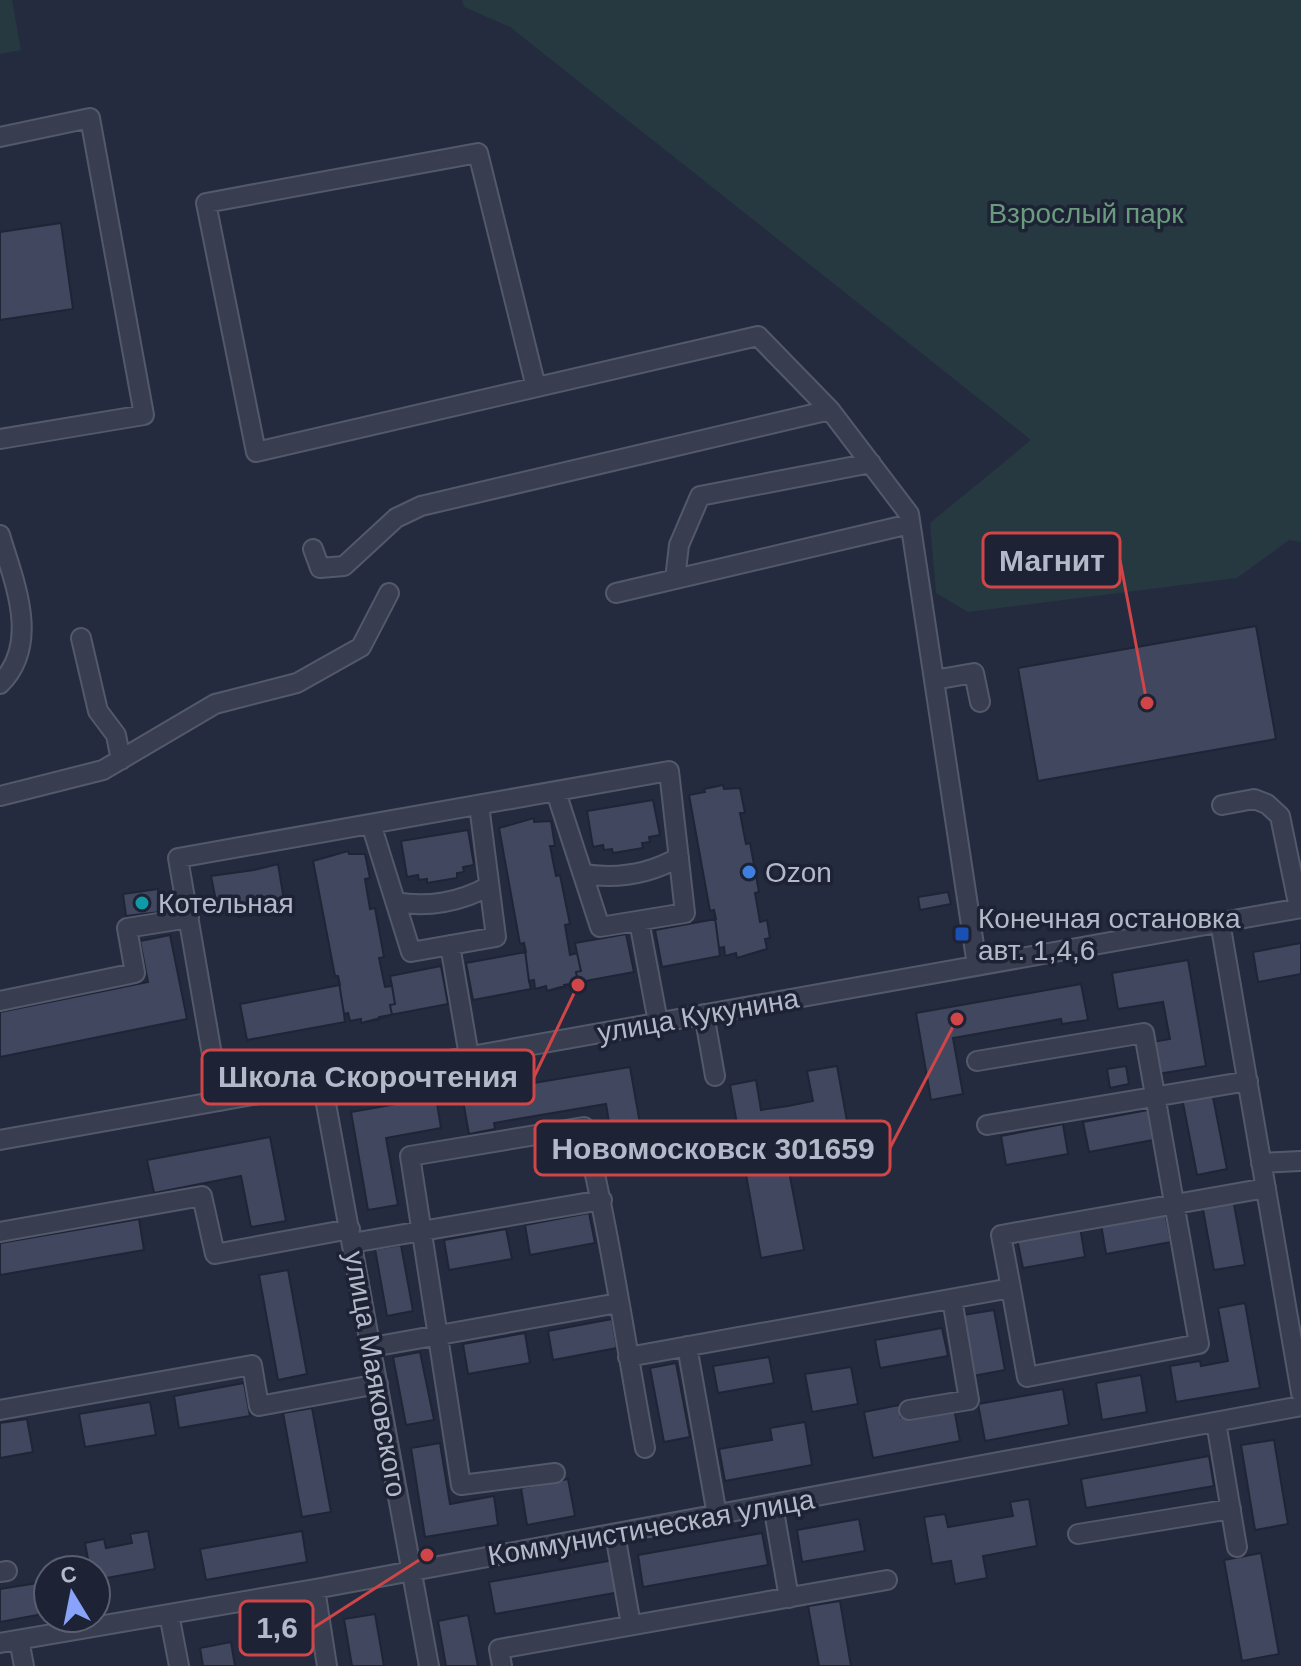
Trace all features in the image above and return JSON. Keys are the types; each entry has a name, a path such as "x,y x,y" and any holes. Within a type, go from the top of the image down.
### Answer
{"street":[{"path":"0,137 90,118 144,415 0,439"},
{"path":"536,387 478,153 206,203 256,452 758,336 830,410 909,514 977,965"},
{"path":"313,549 320,568 344,566 396,518 421,506 830,410"},
{"path":"675,579 679,545 700,496 871,463"},
{"path":"616,593 910,524"},
{"path":"0,535 22,606 20,655 0,684"},
{"path":"0,796 103,770 215,704 297,683 361,647 389,593"},
{"path":"81,638 98,711 116,735 121,760"},
{"path":"934,680 974,673 980,702"},
{"path":"220,1101 178,858 669,771 685,913 600,927 556,792"},
{"path":"1222,805 1254,799 1267,804 1280,816 1300,908"},
{"path":"371,824 411,952 496,937 479,805"},
{"path":"583,874 606,878 659,868 679,857"},
{"path":"396,902 418,906 471,896 489,886"},
{"name":"улица Кукунина","path":"0,1140 1300,908"},
{"path":"0,1001 135,973 127,928 189,918"},
{"path":"639,921 658,1022"},
{"path":"1220,922 1261,1163 1296,1328 1301,1393"},
{"path":"450,945 469,1056"},
{"path":"704,1014 715,1076"},
{"path":"977,1061 1144,1033 1175,1203 1199,1344 1027,1377 1001,1235 1175,1203 1266,1188"},
{"path":"987,1125 1248,1081"},
{"name":"улица Маяковского","path":"322,1082 429,1666"},
{"path":"555,1473 461,1485 410,1156 584,1127 602,1200 645,1448"},
{"path":"1261,1163 1301,1161"},
{"path":"0,1232 202,1196 215,1254 351,1236 421,1231 602,1200"},
{"path":"628,1357 1011,1288"},
{"path":"909,1410 969,1400 952,1299"},
{"path":"372,1347 618,1303"},
{"path":"687,1346 717,1515"},
{"path":"0,1410 252,1365 259,1406 378,1384"},
{"name":"Коммунистическая улица","path":"112,1620 315,1589 1301,1406"},
{"path":"1216,1422 1237,1547"},
{"path":"773,1505 789,1598"},
{"path":"1078,1534 1231,1509"},
{"path":"615,1534 631,1625"},
{"path":"502,1666 499,1649 887,1580"},
{"path":"315,1589 327,1666"},
{"path":"169,1614 179,1666"},
{"name":"Коммунистическая улица","path":"0,1643 42,1634"},
{"path":"19,1640 24,1666"}],"green space":[{"path":"0,0 12,0 21,50 0,54"},
{"name":"Взрослый парк","path":"462,0 1301,0 1301,542 1289,540 1237,578 968,612 936,593 930,523 1031,440 510,27 464,7"}],"building":[{"path":"61,223 73,309 0,320 0,232"},
{"path":"1256,626 1276,739 1038,781 1018,668"},
{"path":"723,785 724,789 740,788 745,813 740,813 746,844 750,843 759,892 755,893 760,922 767,920 770,938 765,939 767,949 737,958 736,953 725,956 724,947 719,948 720,956 662,967 655,930 716,919 714,910 710,911 689,795"},
{"path":"723,785 724,789 740,788 745,813 740,813 746,844 750,843 759,892 755,893 760,922 767,920 770,938 765,939 767,949 737,958 736,953 725,956 724,947 719,948 714,910 710,911 689,795"},
{"path":"653,800 660,835 649,837 650,842 642,843 643,848 613,853 612,849 604,850 603,845 593,847 587,811"},
{"path":"534,818 534,822 551,821 555,846 550,846 556,876 560,875 570,924 565,925 570,955 577,953 575,943 626,934 634,972 547,991 546,986 535,989 534,980 529,981 531,989 473,1000 466,963 526,952 524,943 520,944 499,828"},
{"path":"534,818 534,822 551,821 555,846 550,846 556,876 560,875 570,924 565,925 570,955 577,953 581,971 576,972 578,982 547,991 546,986 535,989 534,980 529,981 524,943 520,944 499,828"},
{"path":"468,830 474,865 463,867 464,872 457,873 457,878 427,883 427,879 419,880 418,875 407,877 401,841"},
{"path":"348,851 349,854 365,854 370,878 365,879 370,909 375,908 384,957 379,958 385,987 392,986 390,976 441,966 448,1004 361,1023 361,1019 350,1021 348,1013 344,1014 345,1022 247,1040 240,1004 340,985 338,976 335,976 313,861"},
{"path":"348,851 349,854 365,854 370,878 365,879 370,909 375,908 384,957 379,958 385,987 392,986 395,1004 390,1005 392,1015 361,1023 361,1019 350,1021 348,1013 344,1014 313,861"},
{"path":"278,864 284,900 274,901 274,907 267,908 268,912 238,917 237,913 229,914 228,909 218,911 211,876"},
{"name":"Котельная","path":"158,889 161,912 126,916 123,894"},
{"path":"948,892 951,904 920,910 918,897"},
{"path":"170,935 187,1019 0,1057 0,1012 148,982 140,941"},
{"path":"1301,943 1301,974 1258,982 1253,952"},
{"path":"1188,960 1206,1066 1158,1074 1152,1042 1170,1039 1163,1002 1118,1009 1112,973"},
{"path":"1081,984 1088,1020 1062,1024 1061,1019 953,1038 963,1094 931,1100 916,1013"},
{"path":"837,1066 849,1132 769,1147 772,1164 787,1161 804,1250 761,1258 730,1085 756,1080 761,1110 788,1106 813,1101 807,1071"},
{"path":"1126,1066 1129,1084 1110,1088 1107,1069"},
{"path":"630,1067 645,1152 609,1158 603,1123 609,1122 606,1104 494,1123 495,1129 469,1134 462,1095"},
{"path":"1212,1092 1227,1169 1197,1175 1182,1098"},
{"path":"436,1097 441,1128 386,1138 398,1205 368,1210 351,1112"},
{"path":"1148,1110 1153,1140 1089,1152 1083,1122"},
{"path":"1063,1124 1068,1154 1006,1165 1001,1136"},
{"path":"270,1137 286,1221 251,1227 241,1176 154,1193 147,1160"},
{"path":"1233,1199 1245,1265 1214,1270 1202,1204"},
{"path":"1165,1212 1171,1242 1106,1254 1101,1224"},
{"path":"589,1213 595,1243 530,1255 525,1225"},
{"path":"139,1219 144,1250 0,1275 0,1243"},
{"path":"1080,1227 1085,1257 1023,1268 1017,1239"},
{"path":"506,1229 512,1259 449,1270 444,1240"},
{"path":"401,1245 413,1311 387,1316 375,1249"},
{"path":"288,1270 307,1374 278,1380 259,1275"},
{"path":"1245,1303 1260,1388 1176,1402 1170,1366 1200,1361 1201,1366 1228,1361 1218,1308"},
{"path":"994,1310 1005,1370 973,1376 963,1315"},
{"path":"612,1319 617,1348 553,1360 548,1331"},
{"path":"942,1328 948,1356 880,1368 875,1340"},
{"path":"525,1333 530,1363 468,1374 463,1344"},
{"path":"420,1352 434,1420 406,1425 393,1357"},
{"path":"769,1357 774,1383 718,1393 713,1366"},
{"path":"676,1363 690,1437 664,1442 650,1368"},
{"path":"851,1367 858,1404 812,1412 805,1374"},
{"path":"1141,1375 1147,1412 1102,1420 1096,1383"},
{"path":"244,1383 250,1416 179,1428 174,1396"},
{"path":"1063,1389 1069,1425 985,1441 978,1404"},
{"path":"150,1402 156,1435 85,1447 79,1414"},
{"path":"899,1405 901,1417 954,1408 960,1441 873,1458 864,1412"},
{"path":"312,1408 331,1512 302,1517 283,1413"},
{"path":"27,1419 33,1452 0,1458 0,1423"},
{"path":"805,1422 812,1465 725,1481 719,1449 772,1440 770,1428"},
{"path":"1274,1440 1288,1524 1255,1530 1241,1445"},
{"path":"440,1443 450,1504 494,1496 498,1525 425,1537 411,1448"},
{"path":"1209,1456 1214,1486 1086,1508 1081,1479"},
{"path":"568,1479 575,1516 527,1525 521,1488"},
{"path":"1029,1499 1037,1546 983,1556 987,1578 955,1584 951,1561 932,1564 924,1517 945,1514 948,1527 1013,1516 1010,1502"},
{"path":"859,1519 865,1551 802,1562 797,1530"},
{"path":"148,1531 155,1569 112,1577 112,1554 87,1554 85,1543 104,1539 106,1548 132,1543 130,1534"},
{"path":"302,1531 307,1562 206,1580 200,1549"},
{"path":"762,1533 768,1565 643,1587 638,1555"},
{"path":"1261,1553 1279,1654 1242,1661 1224,1560"},
{"path":"614,1560 620,1592 495,1614 489,1582"},
{"path":"32,1584 32,1616 0,1622 0,1589"},
{"path":"840,1601 851,1666 819,1666 808,1606"},
{"path":"375,1614 384,1666 352,1666 344,1619"},
{"path":"468,1615 478,1666 446,1666 438,1621"},
{"path":"231,1642 235,1666 203,1666 200,1648"}],"place":[{"name":"Магнит","path":"1147,703"},
{"name":"Ozon","path":"749,872"},
{"name":"Котельная","path":"142,903"},
{"name":"Конечная остановка авт. 1,4,6","path":"962,934"},
{"name":"Школа Скорочтения","path":"578,985"},
{"name":"Новомосковск 301659","path":"957,1019"},
{"name":"1,6","path":"427,1555"}]}
